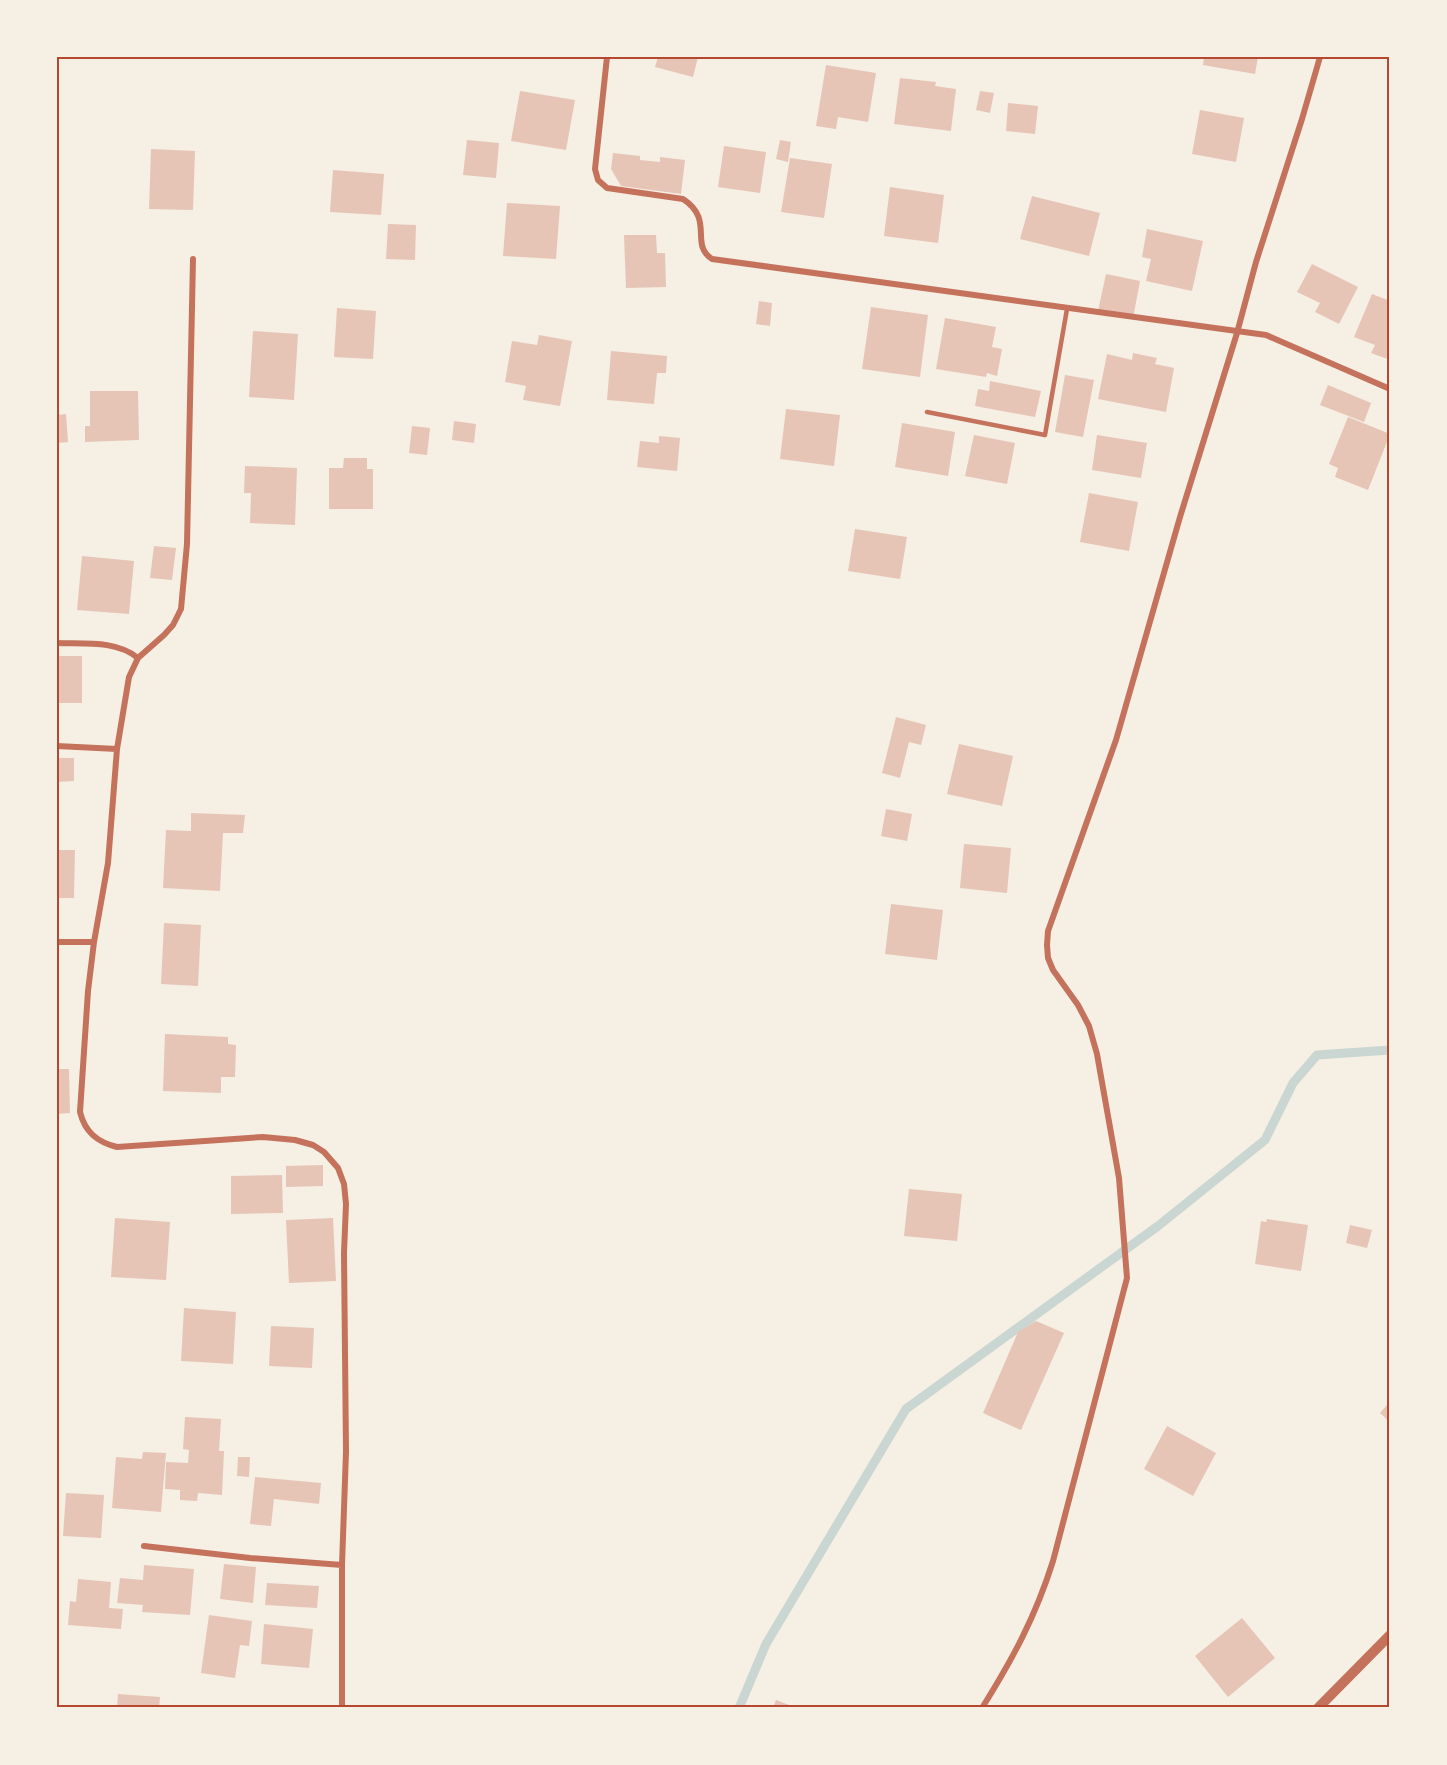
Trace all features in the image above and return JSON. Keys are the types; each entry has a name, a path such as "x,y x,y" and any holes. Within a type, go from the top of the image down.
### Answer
{"street":[{"path":"607,57 595,169 598,180 607,188 683,199 693,206 700,220 703,253 712,259 1237,333 1266,335 1390,389"},
{"path":"982,1708 1012,1661 1043,1593 1127,1278 1119,1178 1097,1054 1089,1026 1078,1005 1053,970 1048,958 1048,931 1116,740 1256,262 1320,57"},
{"path":"193,259 187,544 183,597 181,609 173,625 138,658 129,678 117,749 108,863 94,942 79,1103 82,1119 90,1133 105,1144 117,1147 263,1137 295,1140 312,1145 324,1152 338,1168 344,1184 346,1204 344,1253 346,1452 342,1565 342,1708"},
{"path":"57,642 106,645 129,652 138,658"},
{"path":"57,746 117,749"},
{"path":"57,942 94,942"},
{"path":"144,1546 250,1558 342,1565"},
{"path":"1318,1708 1390,1635"}],"lane":[{"path":"927,412 1045,435 1067,309"}],"building":[{"path":"658,57 698,57 693,77 655,67"},
{"path":"1204,57 1258,57 1255,74 1203,65"},
{"path":"826,65 876,73 868,122 838,117 836,129 816,126"},
{"path":"900,78 936,82 935,86 956,89 951,131 894,124"},
{"path":"520,91 575,100 566,150 511,141"},
{"path":"980,91 994,93 990,113 976,110"},
{"path":"1008,103 1038,106 1035,134 1006,131"},
{"path":"1200,110 1244,118 1236,162 1192,154"},
{"path":"467,140 499,143 496,178 463,175"},
{"path":"780,140 791,142 788,162 776,159"},
{"path":"724,146 766,152 760,193 718,187"},
{"path":"151,149 195,151 193,210 149,209"},
{"path":"613,153 640,156 640,160 660,162 660,157 685,160 681,194 621,186 611,169"},
{"path":"790,158 832,164 824,218 781,212"},
{"path":"333,170 384,174 381,215 330,212"},
{"path":"890,187 944,195 938,243 884,236"},
{"path":"1032,196 1100,213 1089,256 1020,239"},
{"path":"507,203 560,206 556,259 503,256"},
{"path":"388,224 416,225 415,260 386,259"},
{"path":"1147,229 1203,241 1192,291 1146,281 1151,259 1142,257"},
{"path":"624,235 656,235 657,253 665,253 666,287 626,288"},
{"path":"1312,264 1358,287 1339,324 1315,312 1320,303 1297,292"},
{"path":"1106,274 1140,281 1133,318 1098,311"},
{"path":"1372,294 1390,301 1390,360 1371,353 1375,345 1354,337"},
{"path":"759,301 772,303 770,326 756,324"},
{"path":"871,307 928,315 920,377 862,369"},
{"path":"337,308 376,311 373,359 334,357"},
{"path":"945,318 996,327 992,347 1002,349 997,376 987,373 986,377 936,369"},
{"path":"253,331 298,334 294,400 249,397"},
{"path":"539,335 572,341 560,406 523,400 526,386 505,382 512,341 537,345"},
{"path":"611,351 667,356 666,373 657,373 654,404 607,400"},
{"path":"1133,353 1157,358 1155,364 1174,368 1166,412 1098,399 1107,354 1132,360"},
{"path":"1065,375 1094,380 1083,437 1055,432"},
{"path":"990,381 1041,391 1035,417 975,406 978,389 989,391"},
{"path":"1328,385 1371,403 1364,422 1320,405"},
{"path":"90,391 138,391 139,440 85,442 85,426 90,426"},
{"path":"786,409 840,415 834,466 780,459"},
{"path":"66,414 68,442 57,443 57,415"},
{"path":"1348,417 1390,434 1368,490 1335,477 1338,468 1329,464"},
{"path":"454,421 476,424 474,443 452,440"},
{"path":"902,423 955,432 948,476 895,467"},
{"path":"412,426 430,428 427,455 409,453"},
{"path":"974,435 1015,443 1007,484 965,476"},
{"path":"1097,435 1147,443 1141,478 1092,470"},
{"path":"659,436 680,438 677,471 637,467 640,441 659,443"},
{"path":"344,458 367,458 367,469 373,469 373,509 329,509 329,468 343,468"},
{"path":"245,466 297,468 295,525 250,523 251,493 244,493"},
{"path":"1089,493 1138,502 1129,551 1080,542"},
{"path":"855,529 907,537 900,579 848,571"},
{"path":"154,546 176,548 172,580 150,578"},
{"path":"82,556 134,561 129,614 77,610"},
{"path":"57,656 82,656 82,703 57,703"},
{"path":"896,717 926,725 921,745 909,742 900,778 882,773"},
{"path":"959,744 1013,756 1002,806 947,794"},
{"path":"57,758 74,758 74,781 57,782"},
{"path":"886,809 912,814 907,841 881,836"},
{"path":"191,813 245,815 243,833 223,833 220,891 163,888 166,830 191,831"},
{"path":"964,844 1011,848 1007,893 960,888"},
{"path":"57,850 75,850 74,898 57,898"},
{"path":"891,904 943,910 937,960 885,954"},
{"path":"164,923 201,925 198,986 161,984"},
{"path":"165,1034 228,1037 228,1044 236,1045 235,1077 221,1077 221,1093 163,1091"},
{"path":"57,1069 69,1069 70,1113 57,1114"},
{"path":"323,1165 323,1186 286,1187 286,1166"},
{"path":"282,1175 283,1213 231,1214 231,1176"},
{"path":"909,1189 962,1194 957,1241 904,1236"},
{"path":"115,1218 170,1222 166,1280 111,1277"},
{"path":"333,1218 336,1281 289,1283 286,1220"},
{"path":"1267,1219 1308,1225 1301,1271 1255,1264 1261,1221 1266,1222"},
{"path":"1350,1225 1372,1230 1367,1248 1346,1243"},
{"path":"184,1308 236,1312 233,1364 181,1361"},
{"path":"1036,1321 1064,1333 1021,1430 983,1413 1018,1332"},
{"path":"271,1326 314,1328 312,1368 269,1366"},
{"path":"1387,1405 1390,1408 1390,1422 1380,1413"},
{"path":"185,1417 221,1419 219,1451 224,1451 222,1495 198,1493 197,1501 180,1500 180,1490 165,1489 166,1462 188,1463 189,1450 183,1449"},
{"path":"1167,1426 1216,1453 1193,1496 1144,1469"},
{"path":"143,1452 166,1453 161,1512 112,1508 116,1457 142,1459"},
{"path":"238,1457 250,1457 249,1477 237,1476"},
{"path":"255,1477 321,1483 319,1504 274,1499 271,1526 250,1524"},
{"path":"66,1493 104,1495 101,1538 63,1536"},
{"path":"224,1564 256,1567 253,1603 220,1599"},
{"path":"144,1565 194,1569 190,1615 142,1612 143,1605 117,1603 120,1578 143,1580"},
{"path":"78,1579 111,1582 109,1608 123,1609 121,1629 68,1625 70,1601 76,1602"},
{"path":"267,1583 319,1586 317,1608 265,1605"},
{"path":"209,1615 252,1621 249,1646 240,1645 235,1678 201,1673"},
{"path":"1242,1618 1275,1658 1228,1697 1195,1656"},
{"path":"264,1624 313,1629 309,1668 261,1664"},
{"path":"118,1694 160,1697 159,1708 117,1708"},
{"path":"776,1700 797,1708 773,1708"}],"waterway":[{"path":"739,1708 766,1644 906,1409 1158,1226 1265,1140 1293,1083 1317,1055 1390,1050"}]}
